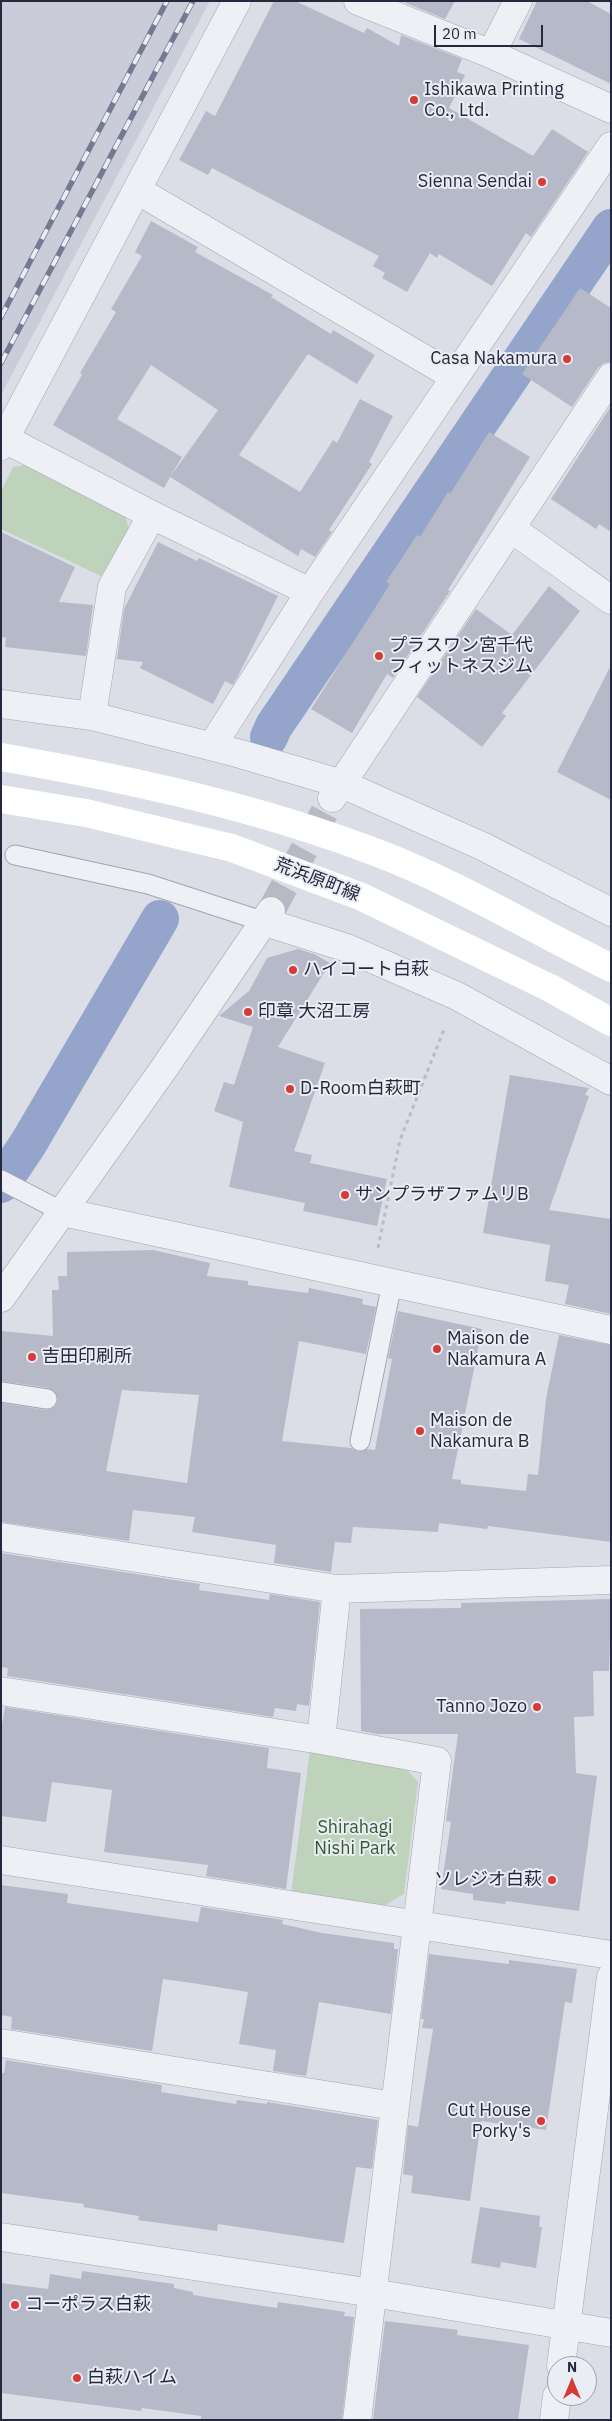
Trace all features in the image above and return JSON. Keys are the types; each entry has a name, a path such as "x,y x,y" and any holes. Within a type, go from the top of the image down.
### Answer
{"main road":[{"path":"1,757 92,773 247,810 366,849 479,900 611,968"},
{"name":"荒浜原町線","path":"1,799 86,812 232,848 362,897 550,988 611,1022"}],"street":[{"path":"237,1 3,442 310,592"},
{"path":"358,1 491,54 611,108"},
{"path":"491,54 518,1"},
{"path":"212,746 310,592 611,146"},
{"path":"137,190 455,377"},
{"path":"337,791 611,377"},
{"path":"92,716 112,587 152,515"},
{"path":"512,529 611,600"},
{"path":"1,704 92,716 212,746 482,846 611,912"},
{"path":"1,1298 63,1212 268,916 457,996 611,1081"},
{"path":"63,1212 611,1330"},
{"path":"1,1537 337,1589 611,1580"},
{"path":"320,1740 337,1589"},
{"path":"1,1691 320,1740 437,1761 357,2420"},
{"path":"1,1860 611,1955"},
{"path":"562,2356 611,1977"},
{"path":"1,2043 394,2106"},
{"path":"1,2237 373,2293 611,2333"},
{"path":"554,2420 556,2406"}],"lane":[{"path":"15,855 148,884 268,916"},
{"path":"1,1180 24,1194 63,1212"},
{"path":"360,1441 382,1281"},
{"path":"1,1392 48,1399"}],"path":[{"path":"382,1281 400,1140 457,996"},
{"path":"273,1387 304,1264"}],"shaded area":[{"path":"1,1 210,1 1,395"}],"green space":[{"path":"30,464 124,512 129,529 101,576 1,529 1,491 13,467"},
{"name":"Shirahagi Nishi Park","path":"310,1750 404,1766 418,1782 404,1894 382,1907 291,1894"}],"building":[{"path":"274,1 295,1 364,33 367,28 399,46 401,35 462,59 457,72 465,75 449,108 533,156 552,129 588,152 531,237 526,233 492,286 439,254 437,258 430,253 407,292 382,278 385,273 373,266 379,256 212,168 208,175 179,160 206,111 215,116"},
{"path":"406,1 455,1 445,19 406,3"},
{"path":"537,1 587,1 611,14 611,84 519,39"},
{"path":"151,221 198,247 195,252 273,295 271,297 331,334 333,330 375,355 357,384 308,354 239,455 300,492 333,440 337,443 360,399 393,416 369,462 372,464 329,530 332,532 315,557 301,549 298,556 170,477 164,488 53,425 82,375 80,373 116,312 111,309 142,256 135,252","holes":["151,365 218,410 170,477 182,457 117,419"]},
{"name":"Casa Nakamura","path":"580,288 611,308 611,362 604,363 598,368 572,407 522,374"},
{"path":"611,406 611,532 599,524 596,529 551,499"},
{"path":"489,432 530,457 448,590 450,591 393,678 387,674 352,733 311,709 390,584 386,582 417,535 420,537 448,492 450,494"},
{"path":"1,532 75,567 59,602 93,605 86,656 5,647 6,638 1,637"},
{"path":"158,542 197,561 199,558 278,596 233,685 225,681 213,704 140,668 143,662 117,659 124,609"},
{"path":"549,586 580,611 502,713 506,716 482,747 417,697 476,609 512,635"},
{"path":"611,665 611,800 557,772"},
{"path":"298,949 314,954 330,963 278,1047 325,1063 294,1151 312,1155 310,1163 387,1179 377,1226 303,1211 305,1203 229,1187 243,1122 214,1111 224,1082 234,1085 253,1027 219,1016 249,991 267,958"},
{"path":"510,1075 589,1088 585,1095 589,1096 549,1210 611,1219 611,1314 565,1304 569,1285 545,1281 550,1245 483,1233"},
{"path":"153,1250 210,1263 207,1276 248,1281 248,1285 308,1293 309,1288 363,1299 362,1304 376,1307 366,1354 299,1341 282,1441 351,1448 358,1452 367,1449 375,1450 392,1359 388,1358 398,1311 482,1329 452,1479 461,1480 461,1484 526,1491 528,1474 538,1475 546,1399 559,1335 611,1345 611,1542 488,1526 487,1529 439,1523 438,1532 353,1527 351,1543 335,1542 331,1572 274,1563 276,1545 192,1532 195,1517 133,1510 129,1541 1,1522 1,1403 46,1410 55,1406 58,1400 54,1391 49,1388 1,1381 1,1331 53,1336 52,1290 59,1290 58,1276 67,1276 67,1252","holes":["122,1390 199,1395 187,1483 106,1471"]},
{"path":"1,1553 200,1584 199,1590 269,1600 270,1594 320,1602 309,1706 297,1704 296,1711 275,1708 273,1717 7,1676 8,1668 1,1667"},
{"path":"611,1599 609,1671 593,1671 594,1716 574,1717 576,1773 597,1776 579,1911 506,1901 505,1904 473,1900 473,1894 441,1889 451,1822 446,1821 458,1734 377,1734 361,1731 360,1609 461,1608 461,1603"},
{"path":"5,1707 269,1748 267,1768 301,1773 286,1889 206,1876 208,1865 104,1852 112,1790 52,1782 46,1822 1,1816 1,1731"},
{"path":"1,1885 68,1894 67,1903 198,1922 201,1907 283,1920 282,1924 322,1933 394,1943 394,1949 398,1949 391,2014 319,2002 306,2076 273,2071 276,2050 239,2044 248,1992 192,1983 163,1979 152,2051 11,2029 12,2017 1,2015"},
{"path":"429,1954 509,1964 509,1960 577,1969 572,2003 565,2002 546,2130 481,2121 470,2201 411,2193 413,2176 403,2174 408,2125 418,2127 433,2029 422,2028 424,2019 421,2019"},
{"path":"6,2060 162,2085 161,2092 236,2104 237,2100 267,2104 267,2102 378,2120 372,2169 356,2167 344,2243 218,2224 217,2231 138,2220 139,2216 83,2207 84,2204 1,2193 1,2073 4,2073"},
{"path":"480,2207 540,2216 539,2227 542,2227 536,2268 501,2262 500,2268 471,2263"},
{"path":"82,2271 174,2284 174,2288 193,2292 193,2295 277,2308 278,2302 345,2312 344,2316 354,2317 342,2420 201,2420 201,2416 142,2408 141,2411 1,2393 1,2283 48,2289 50,2274 81,2279"},
{"path":"385,2321 458,2330 457,2335 529,2345 518,2420 373,2420"}],"waterway":[{"path":"269,737 274,726 611,228"},
{"path":"1,1184 28,1144 160,919"}],"tunnel":[{"path":"271,911 332,798"}],"railway":[{"path":"1,317 167,1"},
{"path":"1,363 193,1"}],"place":[{"name":"Ishikawa Printing Co., Ltd.","path":"414,100"},
{"name":"Sienna Sendai","path":"542,182"},
{"name":"Casa Nakamura","path":"567,359"},
{"name":"プラスワン宮千代 フィットネスジム","path":"379,656"},
{"name":"ハイコート白萩","path":"293,970"},
{"name":"印章 大沼工房","path":"248,1012"},
{"name":"D-Room白萩町","path":"290,1089"},
{"name":"サンプラザファムリB","path":"345,1195"},
{"name":"Maison de Nakamura A","path":"437,1349"},
{"name":"吉田印刷所","path":"32,1357"},
{"name":"Maison de Nakamura B","path":"420,1431"},
{"name":"Tanno Jozo","path":"537,1707"},
{"name":"ソレジオ白萩","path":"552,1880"},
{"name":"Cut House Porky's","path":"541,2121"},
{"name":"コーポラス白萩","path":"15,2305"},
{"name":"白萩ハイム","path":"77,2378"}]}
